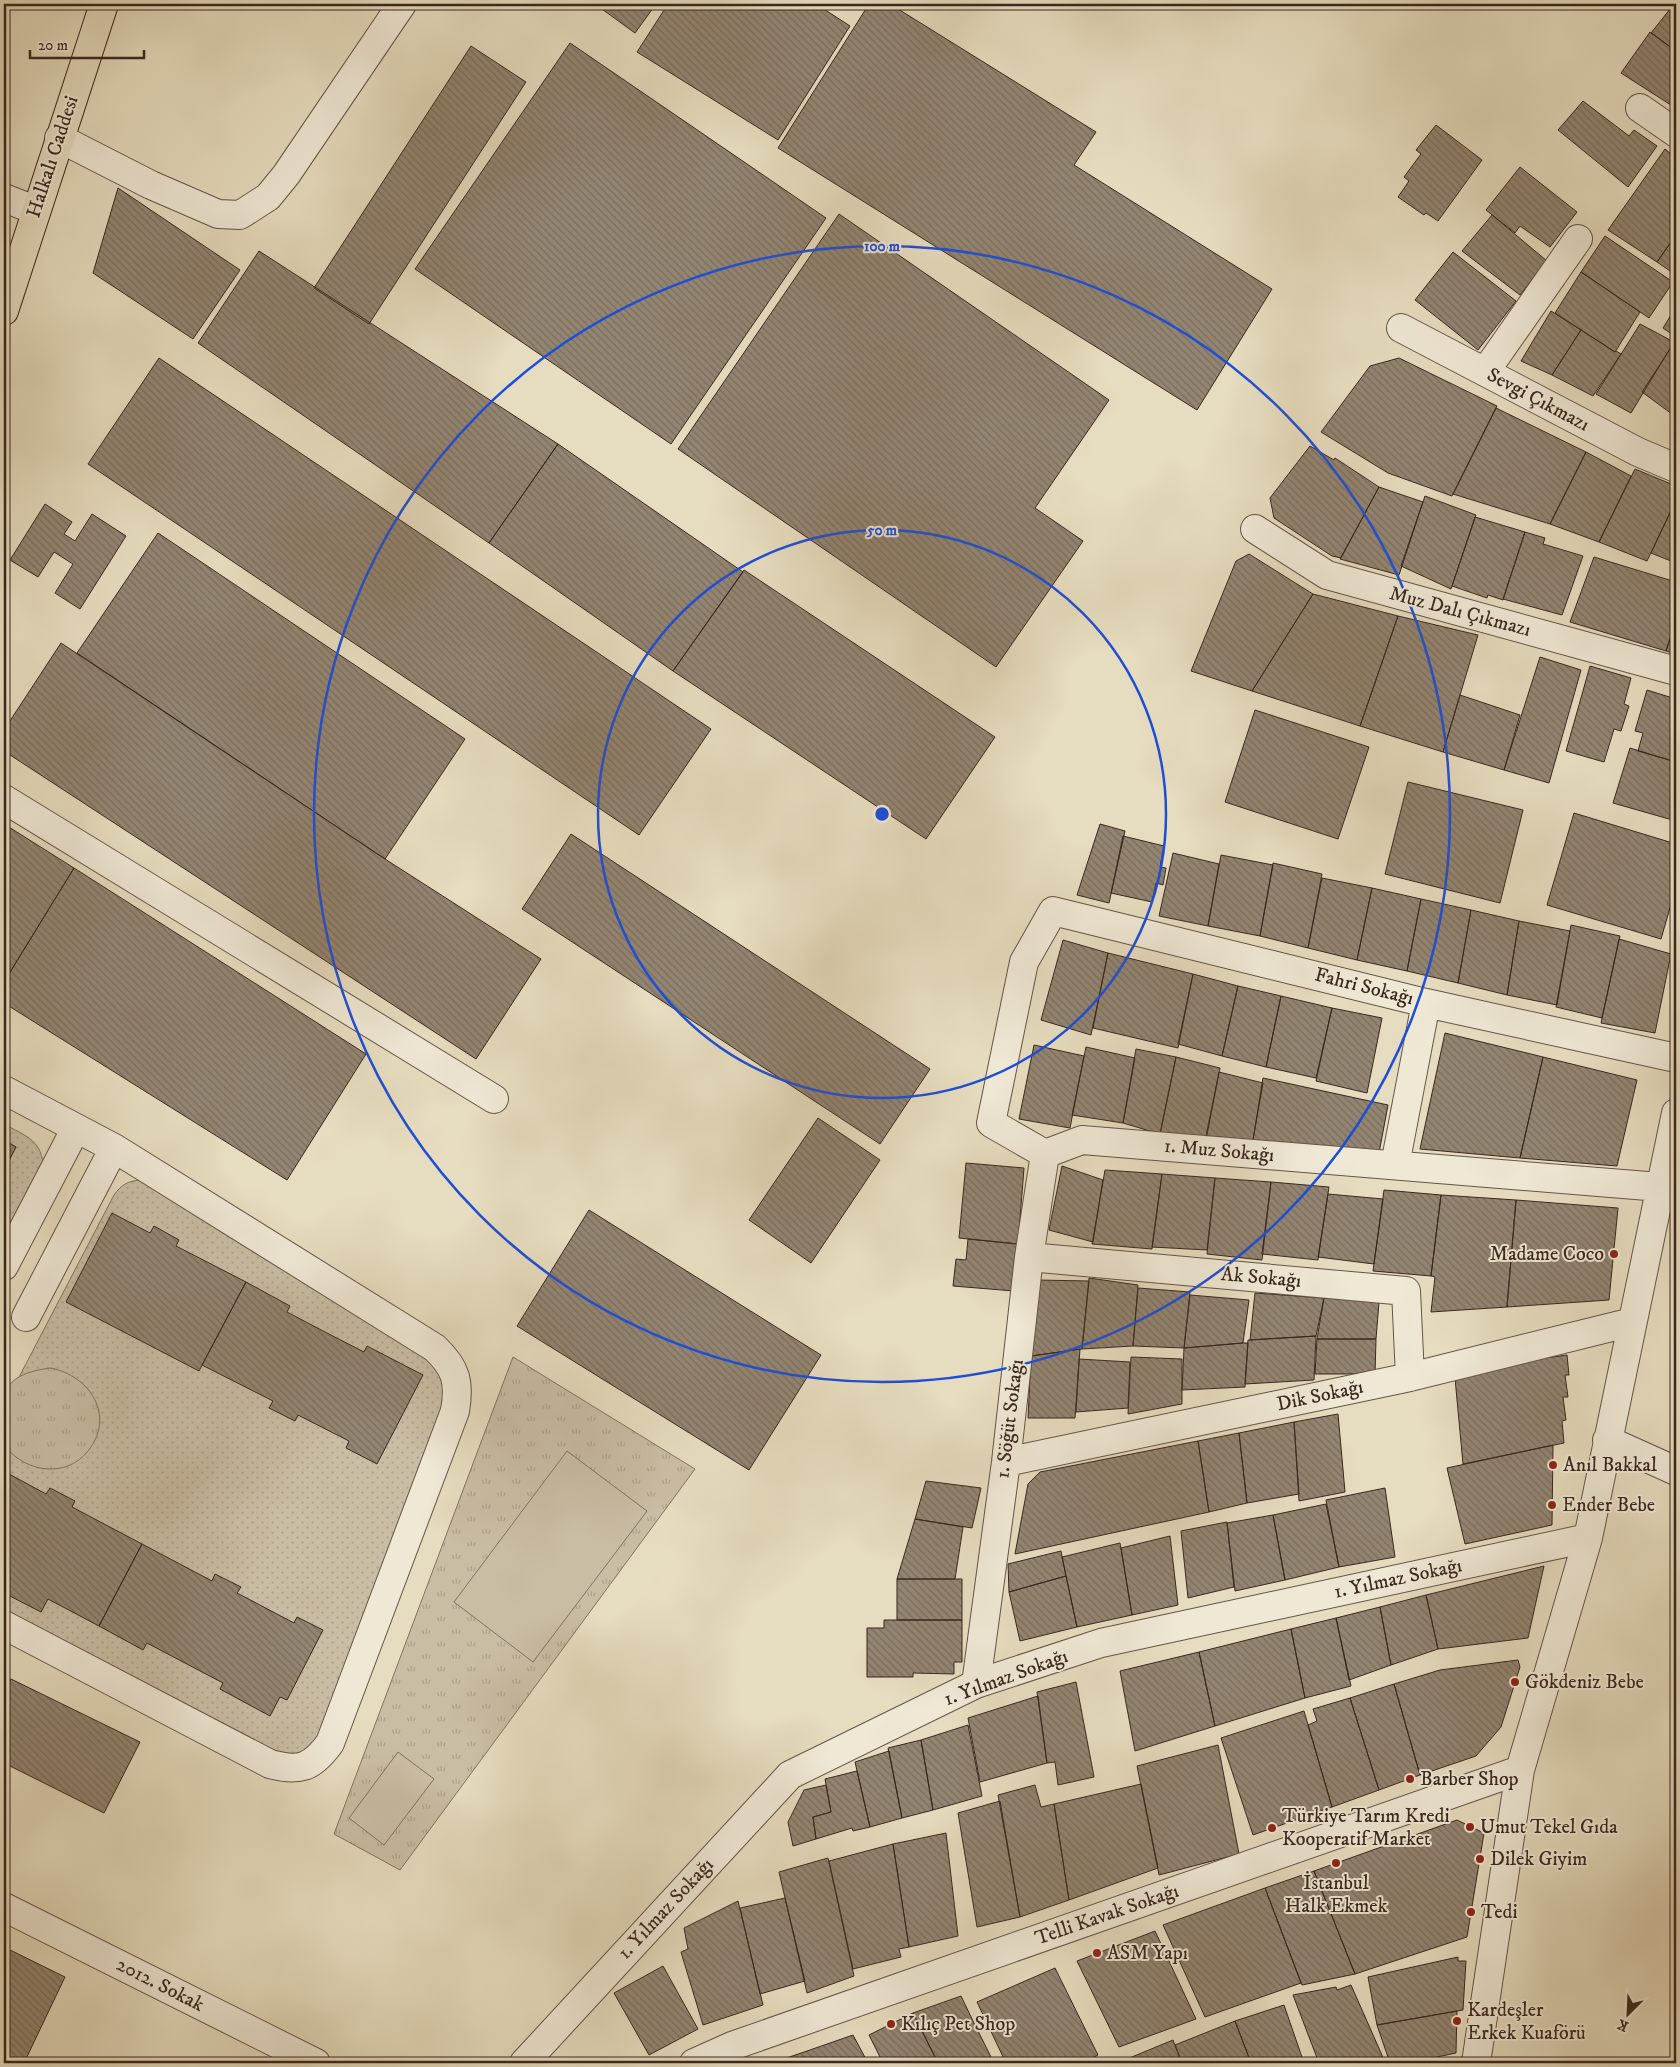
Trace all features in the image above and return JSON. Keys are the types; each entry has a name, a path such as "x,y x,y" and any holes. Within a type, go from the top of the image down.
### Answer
{"main road":[{"name":"Halkalı Caddesi","path":"4,310 35,210 104,4"}],"street":[{"path":"59,138 151,185 218,214 240,215 268,197 286,175 402,4"},
{"path":"1640,108 1676,133"},
{"path":"4,198 35,210"},
{"path":"1485,372 1578,239"},
{"name":"Sevgi Çıkmazı","path":"1401,328 1638,452 1676,468"},
{"name":"Muz Dalı Çıkmazı","path":"1255,529 1327,575 1676,671"},
{"path":"4,799 494,1099"},
{"name":"Fahri Sokağı","path":"1045,1154 991,1123 1024,962 1052,911 1426,1003 1676,1058"},
{"path":"1395,1165 1426,1003"},
{"path":"4,1090 114,1148 436,1348 448,1360 456,1376 458,1392 455,1411 330,1743 319,1758 303,1767 286,1768 270,1764 4,1625"},
{"path":"1476,2063 1520,1770 1588,1538 1632,1322 1668,1191 1676,1113"},
{"path":"4,1266 76,1128"},
{"name":"1. Muz Sokağı","path":"1045,1154 1082,1140 1395,1165 1668,1191"},
{"path":"26,1316 114,1148"},
{"name":"1. Söğüt Sokağı","path":"976,1684 1006,1462 1029,1257 1045,1154"},
{"name":"Ak Sokağı","path":"1029,1257 1406,1291 1410,1377"},
{"name":"Dik Sokağı","path":"1006,1462 1410,1377 1632,1322"},
{"path":"1608,1440 1676,1471"},
{"name":"1. Yılmaz Sokağı","path":"524,2063 790,1775 976,1684 1102,1643 1588,1538"},
{"name":"Telli Kavak Sokağı","path":"694,2063 736,2055 1520,1770"},
{"name":"2012. Sokak","path":"4,1907 316,2063"}],"green space":[{"path":"4,1124 35,1143 42,1156 43,1164 4,1243 4,1170 16,1147 4,1140"},
{"path":"141,1180 428,1357 439,1367 448,1392 320,1738 300,1756 274,1754 4,1613 4,1406 114,1195 126,1184"},
{"path":"513,1357 695,1469 400,1870 334,1834"},
{"path":"51,1368 65,1372 77,1379 87,1389 95,1399 99,1411 100,1424 96,1438 88,1451 79,1460 69,1465 47,1469 35,1467 24,1462 14,1456 6,1447 3,1401 7,1388 17,1378 30,1372"},
{"path":"567,1451 647,1511 533,1662 454,1602"},
{"path":"398,1752 434,1779 384,1845 349,1818"}],"building":[{"path":"595,4 656,4 635,33"},
{"path":"668,4 816,4 850,26 778,140 637,52"},
{"path":"869,4 890,4 1096,132 1074,165 1272,289 1197,410 778,148"},
{"path":"1674,4 1676,4 1676,51 1651,33"},
{"path":"1650,32 1676,51 1676,104 1674,107 1621,73"},
{"path":"570,43 826,218 671,444 415,269"},
{"path":"471,46 526,82 369,324 314,288"},
{"path":"1583,101 1629,136 1634,130 1657,146 1628,187 1558,130"},
{"path":"1436,125 1482,160 1438,221 1426,213 1424,215 1398,197 1409,181 1404,177 1421,154 1416,150"},
{"path":"1665,149 1676,158 1676,235 1657,262 1608,230"},
{"path":"1520,167 1577,212 1550,247 1520,226 1515,233 1486,210"},
{"path":"118,188 240,270 193,339 93,273"},
{"path":"839,214 1109,400 1035,508 1083,541 996,667 678,449"},
{"path":"1492,215 1547,261 1520,295 1462,251"},
{"path":"1676,235 1676,275 1657,262"},
{"path":"1605,236 1673,282 1649,318 1581,272"},
{"path":"259,251 558,444 489,543 198,343"},
{"path":"1453,252 1516,301 1478,350 1415,300"},
{"path":"1581,272 1640,312 1615,352 1555,313"},
{"path":"1676,307 1676,337 1663,328"},
{"path":"1551,311 1581,330 1552,375 1521,361"},
{"path":"1640,324 1674,342 1631,413 1596,394"},
{"path":"1581,330 1621,354 1593,396 1552,375"},
{"path":"1676,340 1676,417 1642,392"},
{"path":"159,358 711,729 639,835 88,464"},
{"path":"1399,358 1497,406 1452,496 1388,473 1321,432 1370,366"},
{"path":"1496,408 1586,452 1550,524 1453,494"},
{"path":"558,444 743,572 673,671 489,543"},
{"path":"1310,446 1334,460 1335,458 1379,487 1341,558 1332,556 1274,518 1270,498"},
{"path":"1586,452 1631,476 1599,542 1550,524"},
{"path":"1635,469 1676,486 1676,500 1647,561 1599,542"},
{"path":"1379,487 1423,502 1399,575 1340,559"},
{"path":"1425,496 1476,515 1451,589 1401,566"},
{"path":"1676,500 1676,563 1651,553"},
{"path":"45,504 72,522 64,534 75,541 92,514 126,536 80,609 55,593 73,564 54,552 38,577 10,560"},
{"path":"1475,517 1525,532 1503,600 1488,595 1487,598 1452,586"},
{"path":"1525,532 1545,538 1543,544 1583,556 1562,615 1503,599"},
{"path":"158,533 465,739 385,859 77,653"},
{"path":"1249,554 1313,594 1252,691 1191,671 1236,561"},
{"path":"1594,557 1676,582 1676,621 1666,651 1570,622"},
{"path":"744,570 995,737 926,839 673,671"},
{"path":"1313,594 1398,616 1360,726 1252,691"},
{"path":"1398,616 1478,635 1443,752 1360,726"},
{"path":"1676,621 1676,654 1666,651"},
{"path":"61,643 385,859 541,959 476,1059 4,751 4,730"},
{"path":"1540,657 1581,670 1549,783 1504,770"},
{"path":"1590,666 1631,678 1624,704 1629,706 1621,731 1614,729 1604,762 1566,751"},
{"path":"1647,690 1676,699 1676,762 1638,751 1643,733 1635,731"},
{"path":"1460,695 1520,715 1504,770 1443,752"},
{"path":"1255,710 1369,747 1338,839 1225,802"},
{"path":"1630,748 1676,762 1676,821 1613,803"},
{"path":"1408,782 1523,810 1500,903 1385,874"},
{"path":"1574,813 1676,844 1676,887 1661,939 1547,905"},
{"path":"4,824 74,868 4,982"},
{"path":"1100,824 1125,831 1109,903 1077,895"},
{"path":"571,834 930,1069 880,1144 522,909"},
{"path":"1123,836 1164,846 1160,867 1166,868 1163,885 1156,883 1152,902 1111,893"},
{"path":"1173,853 1219,864 1208,926 1159,916"},
{"path":"1221,855 1273,865 1260,936 1208,926"},
{"path":"1273,863 1322,874 1308,948 1260,936"},
{"path":"74,868 366,1054 287,1180 4,1003 4,982"},
{"path":"1322,878 1372,888 1357,960 1308,948"},
{"path":"1372,888 1421,899 1407,971 1357,960"},
{"path":"1421,899 1471,910 1458,983 1407,971"},
{"path":"1471,910 1519,921 1507,995 1458,983"},
{"path":"1519,921 1570,931 1557,1005 1507,995"},
{"path":"1571,925 1620,936 1602,1018 1556,1007"},
{"path":"1619,939 1671,954 1655,1033 1601,1023"},
{"path":"1063,940 1108,953 1091,1035 1041,1020"},
{"path":"1108,953 1193,974 1178,1048 1093,1028"},
{"path":"1193,974 1238,986 1222,1056 1178,1044"},
{"path":"1238,986 1281,996 1266,1067 1222,1056"},
{"path":"1281,996 1332,1008 1316,1078 1266,1067"},
{"path":"1332,1008 1382,1018 1367,1093 1316,1081"},
{"path":"1445,1033 1543,1057 1520,1158 1420,1149"},
{"path":"1034,1045 1084,1056 1070,1128 1019,1119"},
{"path":"1086,1047 1135,1058 1123,1123 1072,1115"},
{"path":"1136,1049 1176,1057 1160,1134 1123,1123"},
{"path":"1176,1057 1220,1068 1205,1145 1160,1134"},
{"path":"1543,1057 1637,1080 1617,1166 1520,1158"},
{"path":"1219,1072 1263,1083 1253,1140 1206,1136"},
{"path":"1263,1078 1388,1105 1379,1153 1253,1140"},
{"path":"818,1118 880,1160 811,1263 749,1220"},
{"path":"4,1140 16,1147 4,1170"},
{"path":"966,1163 1024,1168 1018,1244 959,1238"},
{"path":"1062,1166 1103,1180 1093,1242 1049,1230"},
{"path":"1105,1170 1162,1174 1152,1249 1092,1244"},
{"path":"1162,1174 1215,1178 1207,1250 1152,1247"},
{"path":"1215,1178 1271,1182 1262,1260 1207,1254"},
{"path":"1271,1182 1329,1187 1318,1260 1262,1254"},
{"path":"1384,1190 1441,1195 1431,1276 1373,1271"},
{"path":"1328,1194 1383,1199 1374,1264 1318,1257"},
{"path":"1441,1195 1516,1200 1507,1307 1431,1312 1435,1277 1431,1276"},
{"path":"1516,1200 1618,1208 1609,1300 1507,1307"},
{"path":"589,1210 821,1355 749,1470 517,1326"},
{"path":"112,1213 150,1233 154,1226 179,1240 176,1246 246,1282 199,1371 66,1302"},
{"path":"968,1239 1018,1244 1014,1291 953,1286 956,1259 966,1260"},
{"path":"1089,1278 1138,1285 1133,1346 1082,1349"},
{"path":"1038,1280 1089,1281 1082,1349 1031,1356"},
{"path":"246,1282 290,1306 287,1312 325,1332 364,1352 367,1346 423,1375 377,1464 346,1448 349,1441 298,1415 295,1421 269,1408 273,1401 202,1365"},
{"path":"1138,1288 1190,1292 1184,1348 1133,1346"},
{"path":"1255,1293 1324,1298 1316,1336 1250,1340"},
{"path":"1190,1295 1249,1300 1243,1343 1184,1348"},
{"path":"1324,1298 1379,1302 1376,1339 1317,1339"},
{"path":"1316,1336 1314,1380 1245,1384 1248,1340"},
{"path":"1317,1339 1376,1339 1375,1374 1315,1374"},
{"path":"1248,1343 1245,1387 1182,1390 1184,1348"},
{"path":"1080,1349 1075,1418 1028,1418 1031,1356"},
{"path":"1567,1355 1569,1375 1565,1375 1568,1397 1563,1397 1566,1420 1562,1421 1564,1443 1463,1464 1455,1378 1531,1360"},
{"path":"1131,1357 1182,1359 1182,1404 1128,1414"},
{"path":"1079,1359 1130,1362 1128,1408 1076,1412"},
{"path":"1338,1414 1345,1492 1299,1501 1294,1422"},
{"path":"1294,1422 1299,1494 1247,1503 1239,1433"},
{"path":"1239,1433 1247,1503 1209,1512 1198,1441"},
{"path":"1198,1441 1209,1512 1015,1554 1028,1484 1040,1472"},
{"path":"1553,1445 1552,1525 1465,1544 1447,1468"},
{"path":"9,1474 46,1494 50,1488 75,1501 72,1507 142,1544 99,1626 48,1599 41,1612 4,1593 4,1483"},
{"path":"926,1481 981,1488 972,1528 915,1519"},
{"path":"1385,1488 1395,1557 1339,1567 1326,1500"},
{"path":"1326,1504 1339,1567 1285,1580 1273,1515"},
{"path":"1273,1515 1285,1580 1235,1591 1227,1523"},
{"path":"915,1519 963,1527 955,1579 897,1579"},
{"path":"1227,1522 1234,1587 1188,1598 1181,1531"},
{"path":"1170,1536 1178,1605 1132,1615 1121,1548"},
{"path":"1120,1543 1132,1615 1077,1627 1062,1557"},
{"path":"142,1544 212,1581 215,1574 241,1587 237,1593 294,1623 297,1617 323,1630 287,1700 280,1697 270,1716 220,1689 223,1683 147,1643 143,1650 99,1626"},
{"path":"1061,1551 1066,1576 1009,1592 1008,1564"},
{"path":"1544,1566 1528,1638 1438,1649 1426,1595"},
{"path":"1066,1576 1077,1627 1020,1641 1009,1592"},
{"path":"897,1579 962,1579 962,1620 897,1620"},
{"path":"1426,1595 1438,1649 1391,1665 1380,1607"},
{"path":"1380,1607 1391,1665 1349,1680 1336,1618"},
{"path":"1336,1618 1351,1686 1305,1698 1291,1629"},
{"path":"884,1620 962,1620 962,1662 954,1662 954,1674 913,1673 913,1677 867,1677 867,1628 884,1628"},
{"path":"1291,1629 1305,1698 1215,1726 1199,1652"},
{"path":"1199,1652 1215,1726 1135,1751 1120,1671"},
{"path":"1518,1660 1520,1667 1501,1727 1476,1756 1420,1775 1394,1684 1440,1670"},
{"path":"11,1679 140,1742 104,1813 4,1763 4,1695"},
{"path":"1076,1682 1094,1777 1058,1785 1055,1762 1047,1763 1037,1692"},
{"path":"1394,1684 1420,1775 1379,1790 1350,1698"},
{"path":"1038,1696 1047,1763 980,1782 968,1718"},
{"path":"1350,1698 1379,1790 1332,1807 1308,1725 1317,1721 1313,1709"},
{"path":"1304,1711 1332,1807 1253,1835 1221,1738"},
{"path":"968,1725 982,1796 933,1810 921,1740"},
{"path":"921,1740 933,1810 902,1818 888,1748"},
{"path":"1218,1745 1239,1854 1159,1875 1137,1766"},
{"path":"889,1751 902,1818 870,1827 855,1762"},
{"path":"857,1771 870,1827 853,1831 852,1828 816,1839 813,1817 831,1812 825,1779"},
{"path":"1141,1784 1158,1868 1069,1900 1054,1804"},
{"path":"826,1785 831,1812 813,1817 816,1839 793,1846 788,1822 804,1790"},
{"path":"1035,1785 1041,1807 1054,1804 1069,1900 1020,1917 998,1795"},
{"path":"1000,1801 1020,1917 977,1927 958,1813"},
{"path":"1457,1820 1484,1833 1467,1937 1355,1974 1314,1871"},
{"path":"946,1833 958,1936 909,1947 893,1844"},
{"path":"893,1844 909,1947 899,1949 901,1957 853,1969 829,1861"},
{"path":"828,1858 854,1976 807,1993 779,1872"},
{"path":"1314,1871 1355,1974 1302,1985 1265,1888"},
{"path":"1265,1888 1301,1983 1205,2017 1163,1925"},
{"path":"785,1898 805,1981 760,1994 740,1908"},
{"path":"738,1901 763,2005 703,2025 681,1952 688,1949 684,1928"},
{"path":"1155,1931 1196,2019 1119,2047 1077,1961"},
{"path":"4,1947 65,1977 24,2063 4,2063"},
{"path":"1458,1957 1458,1961 1466,1961 1463,2010 1377,2025 1368,1977"},
{"path":"663,1966 698,2029 649,2055 614,1993"},
{"path":"1055,1968 1098,2055 1082,2063 1006,2063 977,2002"},
{"path":"1351,1985 1385,2062 1319,2063 1293,1995 1336,1987 1337,1990"},
{"path":"961,1996 994,2063 938,2063 913,2013"},
{"path":"1284,2005 1304,2063 1251,2063 1235,2021"},
{"path":"1457,2011 1456,2053 1409,2063 1390,2063 1377,2025"},
{"path":"913,2013 938,2063 883,2063 869,2035"},
{"path":"1235,2021 1251,2063 1182,2063 1175,2045"},
{"path":"853,2035 868,2063 772,2063 807,2051"},
{"path":"1173,2040 1182,2063 1129,2063 1127,2059"}],"place":[{"name":"Madame Coco","path":"1614,1254"},
{"name":"Anıl Bakkal","path":"1553,1465"},
{"name":"Ender Bebe","path":"1552,1505"},
{"name":"Gökdeniz Bebe","path":"1515,1682"},
{"name":"Barber Shop","path":"1410,1779"},
{"name":"Umut Tekel Gıda","path":"1470,1827"},
{"name":"Türkiye Tarım Kredi Kooperatif Market","path":"1272,1828"},
{"name":"Dilek Giyim","path":"1480,1859"},
{"name":"İstanbul Halk Ekmek","path":"1336,1863"},
{"name":"Tedi","path":"1471,1912"},
{"name":"ASM Yapı","path":"1097,1953"},
{"name":"Kardeşler Erkek Kuaförü","path":"1457,2021"},
{"name":"Kılıç Pet Shop","path":"891,2024"}]}
